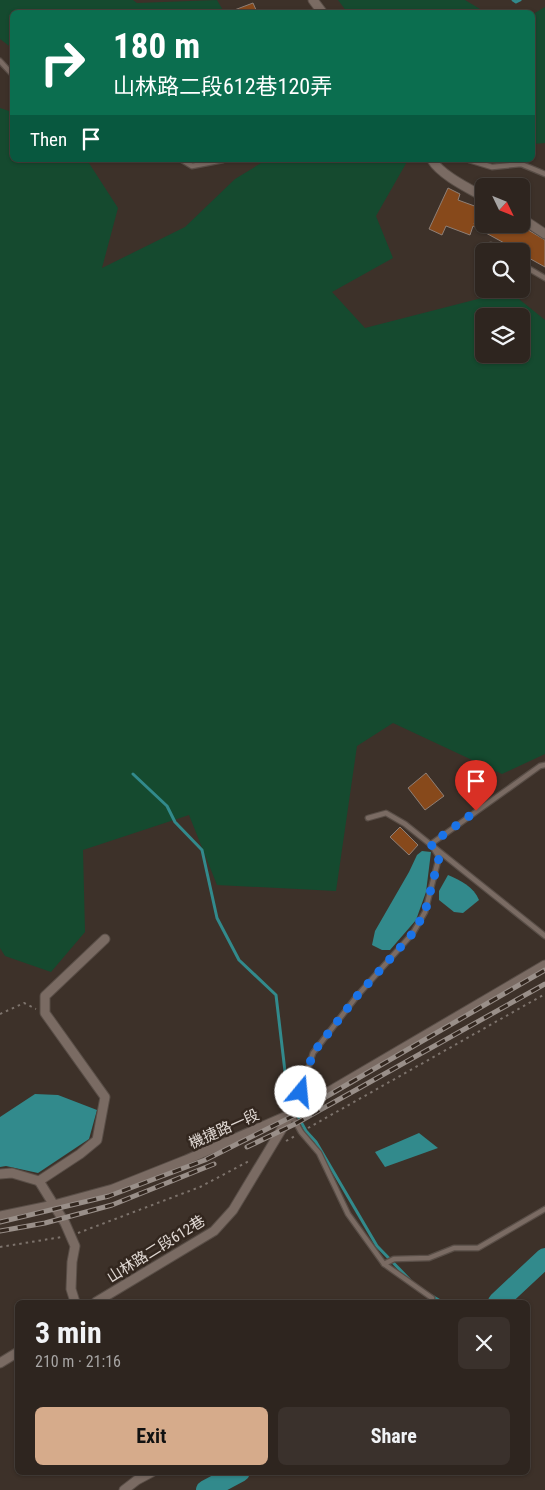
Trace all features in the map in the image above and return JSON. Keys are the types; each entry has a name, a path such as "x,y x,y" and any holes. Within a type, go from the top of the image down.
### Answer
{"street":[{"path":"433,162 435,166 475,192"},
{"path":"530,224 545,234"},
{"path":"38,1181 80,1154 97,1140 105,1097 45,1013 45,996 105,939"},
{"name":"機捷路一段","path":"0,1216 54,1205 113,1189 186,1160 292,1113 300,1105 545,965"},
{"name":"山林路二段612巷","path":"99,1300 214,1231 233,1210 292,1113"},
{"path":"0,1174 12,1173 38,1181 54,1205 75,1246 70,1289 74,1300"},
{"path":"0,1363 15,1354"},
{"path":"124,1490 136,1480 146,1475"}],"lane":[{"path":"0,61 10,72"},
{"path":"185,162 192,166 213,162"},
{"path":"476,162 492,167 521,164 545,174"},
{"path":"530,269 545,278"},
{"path":"431,844 540,766 545,765"},
{"path":"368,818 386,813 405,824 545,936"},
{"path":"300,1105 313,1053 357,996 413,933 425,912 439,858 431,844"},
{"path":"292,1113 301,1132 318,1153 348,1214 384,1264 432,1298"},
{"path":"384,1264 394,1259 429,1258 454,1248 478,1248 545,1209"}],"path":[{"path":"312,1126 545,994"},
{"path":"0,1014 24,1003 45,1013"},
{"path":"285,1141 301,1132"},
{"path":"0,1247 71,1236 200,1186 252,1160"}],"green space":[{"path":"0,0 133,0 137,3 217,0 223,10 10,10 10,46 0,39"},
{"path":"338,0 465,0 482,10 346,10"},
{"path":"545,7 545,143 535,144 535,13"},
{"path":"0,108 10,111 10,162 88,162 118,208 102,268 185,227 235,179 263,162 407,162 376,216 393,258 332,292 365,328 482,298 518,298 545,320 545,754 502,774 393,723 357,746 336,891 217,885 189,815 83,850 85,932 51,972 5,956 0,948"}],"water":[{"path":"422,851 431,852 426,892 416,920 390,950 382,950 372,945 375,931 417,855"},
{"path":"448,875 474,891 479,900 463,913 454,912 439,900 439,891"},
{"path":"35,1094 58,1095 97,1110 89,1139 38,1173 6,1166 0,1167 0,1117"},
{"path":"419,1133 438,1148 385,1167 375,1152"}],"building":[{"path":"253,3 256,10 234,10"},
{"path":"448,188 460,194 458,200 475,206 475,227 473,226 470,235 446,226 442,235 429,229"},
{"path":"530,231 545,240 545,267 530,259 530,243 504,243 486,233 530,233"},
{"path":"426,773 444,796 425,810 408,788"},
{"path":"400,827 418,845 409,855 390,837"}],"waterway":[{"path":"513,0 516,2 520,0"},
{"path":"133,774 167,806 175,822 202,850 217,918 239,960 276,995 288,1097 293,1106"},
{"path":"295,1111 306,1131 316,1142 377,1246 409,1279"},
{"path":"500,1300 545,1258"},
{"path":"432,1296 439,1300"},
{"path":"206,1490 234,1475"}],"railway":[{"path":"0,1222 109,1196 205,1160 291,1117 545,970"},
{"path":"247,1147 295,1124 545,984"},
{"path":"0,1231 45,1223 112,1205 214,1164"}],"route":[{"path":"301,1092 313,1053 357,996 413,933 425,912 439,858 431,844 476,811"}]}
